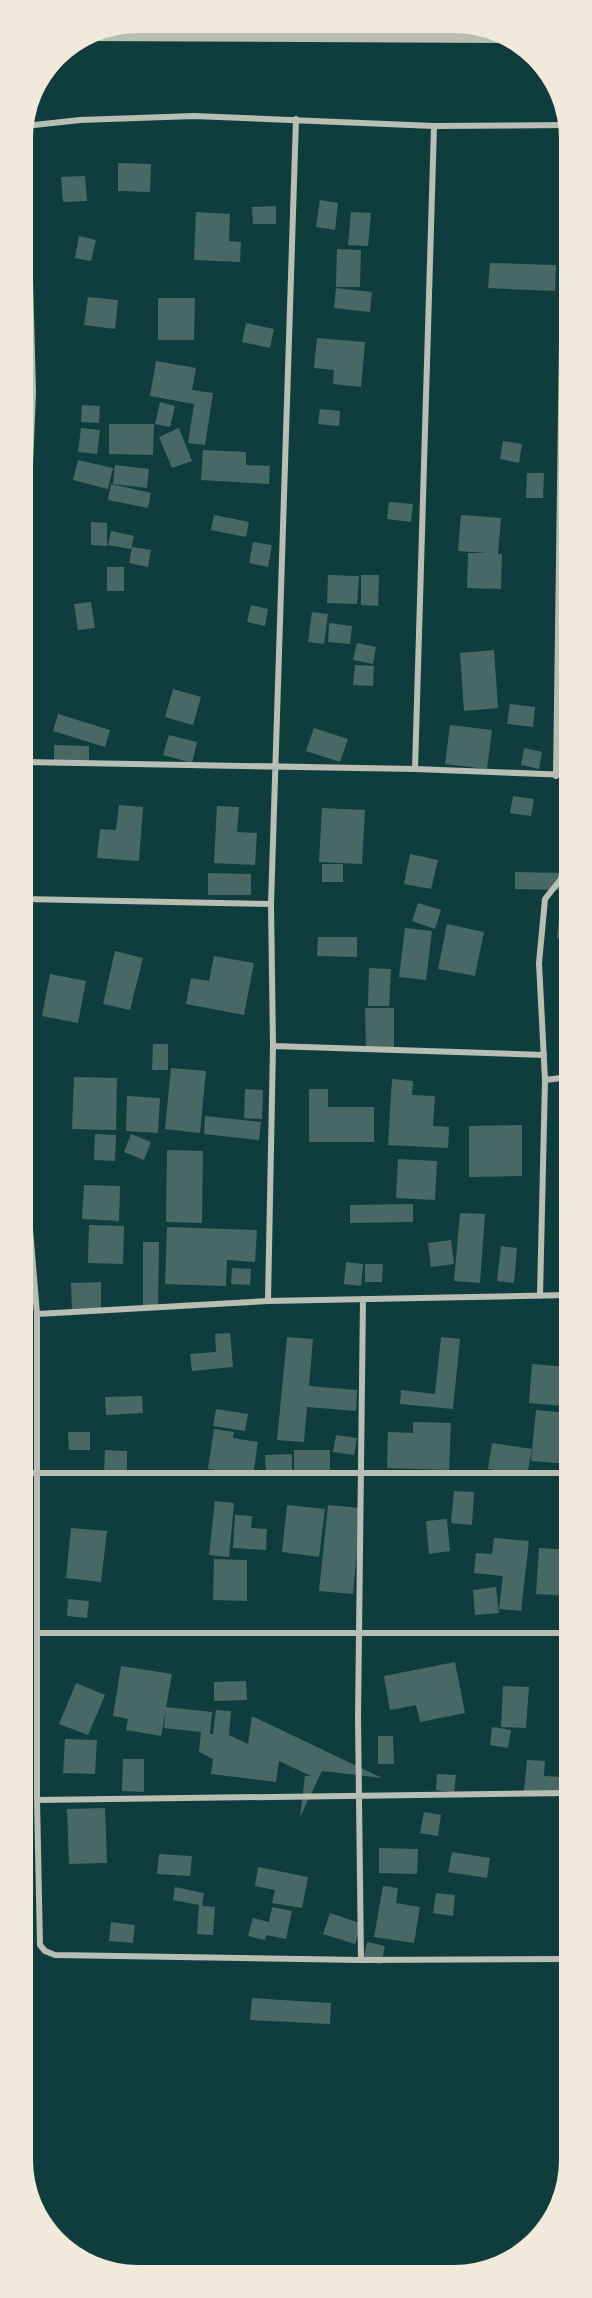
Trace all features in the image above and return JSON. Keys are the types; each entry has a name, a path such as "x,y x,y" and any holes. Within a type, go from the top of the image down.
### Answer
{"street":[{"path":"114,36 484,38"},
{"path":"34,125 80,120 194,116 434,126 558,125"},
{"path":"268,1301 273,1046 272,904 296,119"},
{"path":"415,769 434,126"},
{"path":"33,762 415,769 556,776 559,598"},
{"path":"540,1296 545,1080 539,963 543,908 548,892 559,881"},
{"path":"33,899 272,904"},
{"path":"273,1046 544,1055"},
{"path":"545,1080 559,1078"},
{"path":"33,1265 37,1314 37,1800 40,1945 45,1951 55,1955 362,1960 559,1959"},
{"path":"37,1314 268,1301 559,1296"},
{"path":"362,1960 358,1635 363,1299"},
{"path":"33,1473 559,1473"},
{"path":"37,1633 358,1635 559,1633"},
{"path":"37,1800 559,1793"}],"building":[{"path":"118,163 151,164 150,192 118,191"},
{"path":"85,176 87,201 63,202 61,177"},
{"path":"320,200 338,203 335,230 316,227"},
{"path":"276,206 276,224 253,224 252,207"},
{"path":"196,212 230,214 229,241 241,242 240,262 194,260"},
{"path":"351,212 371,213 368,246 348,245"},
{"path":"79,236 96,240 91,261 75,258"},
{"path":"337,249 361,250 360,287 336,287"},
{"path":"490,263 556,265 555,291 488,288"},
{"path":"336,288 372,292 370,312 334,308"},
{"path":"88,297 118,300 115,329 84,325"},
{"path":"158,298 195,298 194,340 158,340"},
{"path":"246,323 274,329 270,348 242,342"},
{"path":"317,338 365,342 361,387 333,384 334,370 314,368"},
{"path":"156,361 196,368 192,390 213,393 205,445 188,443 194,404 150,396"},
{"path":"160,402 175,406 170,427 155,424"},
{"path":"82,405 100,406 99,423 81,422"},
{"path":"320,409 340,411 339,426 318,424"},
{"path":"109,424 154,424 153,455 109,454"},
{"path":"81,428 100,430 97,454 78,452"},
{"path":"179,428 192,461 172,468 159,437"},
{"path":"503,441 522,444 519,463 500,459"},
{"path":"203,450 246,452 246,465 270,466 269,484 201,480"},
{"path":"78,460 113,468 108,489 73,480"},
{"path":"115,465 149,469 147,488 113,484"},
{"path":"527,473 544,473 543,498 526,498"},
{"path":"111,484 151,493 148,508 108,500"},
{"path":"389,502 413,504 411,522 387,519"},
{"path":"214,515 249,522 246,537 211,530"},
{"path":"461,515 501,518 498,554 502,554 501,589 467,588 468,553 488,553 458,551"},
{"path":"91,522 107,523 107,546 91,545"},
{"path":"111,531 134,536 131,549 108,545"},
{"path":"253,542 272,545 268,567 249,563"},
{"path":"132,547 151,550 148,567 129,563"},
{"path":"107,567 124,567 124,591 107,591"},
{"path":"328,575 359,576 357,604 327,603"},
{"path":"361,575 379,575 378,606 361,605"},
{"path":"91,602 95,628 78,630 74,604"},
{"path":"251,605 268,609 265,626 247,622"},
{"path":"312,612 328,614 324,644 308,642"},
{"path":"329,623 352,626 350,644 328,642"},
{"path":"357,643 376,647 373,664 353,660"},
{"path":"494,650 498,708 464,711 460,653"},
{"path":"355,665 374,666 373,686 353,685"},
{"path":"173,689 201,697 193,725 165,717"},
{"path":"510,704 535,707 533,727 507,724"},
{"path":"58,714 110,730 105,747 53,731"},
{"path":"450,725 492,730 487,769 445,764"},
{"path":"314,728 348,739 340,762 306,751"},
{"path":"169,735 197,742 192,763 163,755"},
{"path":"54,745 89,746 89,765 54,763"},
{"path":"524,748 542,752 539,769 521,765"},
{"path":"513,796 534,799 531,816 510,813"},
{"path":"119,805 143,807 139,861 97,858 100,829 116,830"},
{"path":"217,806 239,807 237,832 257,833 255,865 214,863"},
{"path":"322,808 365,810 362,864 319,862"},
{"path":"410,854 438,860 431,889 404,884"},
{"path":"322,864 343,864 343,882 322,882"},
{"path":"515,872 559,873 559,890 515,889"},
{"path":"208,873 251,874 251,895 208,895"},
{"path":"418,903 441,910 435,929 412,921"},
{"path":"447,924 484,932 475,976 438,969"},
{"path":"405,928 432,931 426,980 399,977"},
{"path":"318,937 357,937 357,957 317,956"},
{"path":"115,951 143,958 130,1010 103,1004"},
{"path":"214,956 254,963 244,1015 186,1004 191,978 209,981"},
{"path":"369,968 391,969 389,1006 368,1006"},
{"path":"50,974 86,981 78,1023 42,1016"},
{"path":"365,1008 394,1008 394,1049 366,1050"},
{"path":"153,1044 168,1044 168,1070 152,1070"},
{"path":"171,1068 206,1071 200,1133 165,1129"},
{"path":"74,1077 117,1078 116,1130 72,1129"},
{"path":"392,1079 413,1081 412,1095 435,1096 433,1126 449,1127 448,1148 388,1145"},
{"path":"245,1089 263,1090 262,1119 244,1118"},
{"path":"309,1089 328,1089 328,1107 374,1107 374,1142 309,1142"},
{"path":"127,1096 160,1098 158,1133 126,1131"},
{"path":"205,1116 261,1122 259,1140 204,1134"},
{"path":"522,1125 522,1176 469,1177 469,1126"},
{"path":"95,1134 116,1135 115,1161 94,1160"},
{"path":"131,1134 151,1142 144,1160 124,1152"},
{"path":"167,1150 203,1151 202,1223 166,1222"},
{"path":"398,1159 437,1161 435,1200 396,1198"},
{"path":"84,1185 120,1186 119,1221 82,1219"},
{"path":"413,1204 413,1222 350,1223 350,1205"},
{"path":"460,1213 485,1214 480,1283 454,1281"},
{"path":"89,1225 124,1226 123,1264 88,1263"},
{"path":"167,1227 257,1230 255,1262 227,1260 226,1286 165,1284"},
{"path":"451,1240 454,1264 431,1267 428,1243"},
{"path":"143,1242 159,1242 158,1308 143,1308"},
{"path":"501,1246 517,1248 514,1283 497,1281"},
{"path":"346,1262 363,1264 361,1286 344,1284"},
{"path":"365,1264 383,1264 382,1282 365,1282"},
{"path":"232,1268 251,1269 250,1285 231,1284"},
{"path":"101,1282 101,1308 72,1309 71,1283"},
{"path":"230,1333 233,1367 192,1371 190,1354 216,1352 215,1334"},
{"path":"287,1337 313,1339 309,1386 357,1390 356,1411 307,1407 304,1442 277,1440"},
{"path":"441,1337 460,1339 453,1409 400,1404 401,1390 435,1394"},
{"path":"532,1364 559,1366 559,1406 529,1403"},
{"path":"142,1396 143,1413 106,1415 105,1397"},
{"path":"216,1409 248,1414 245,1431 213,1426"},
{"path":"536,1410 559,1412 559,1463 531,1461"},
{"path":"413,1422 451,1423 449,1470 387,1468 388,1432 413,1433"},
{"path":"214,1429 234,1432 233,1438 258,1442 253,1475 208,1469"},
{"path":"68,1432 90,1432 90,1450 69,1450"},
{"path":"336,1435 357,1438 354,1455 333,1452"},
{"path":"492,1443 532,1449 527,1475 488,1469"},
{"path":"105,1450 127,1451 127,1476 104,1475"},
{"path":"294,1450 330,1450 330,1471 294,1472"},
{"path":"292,1454 292,1472 266,1473 265,1455"},
{"path":"454,1491 474,1492 472,1525 451,1523"},
{"path":"215,1501 234,1503 229,1557 209,1555"},
{"path":"287,1505 325,1509 319,1557 282,1552"},
{"path":"328,1505 361,1508 353,1594 319,1591"},
{"path":"235,1515 252,1516 251,1528 267,1529 266,1550 233,1548"},
{"path":"447,1519 450,1551 429,1554 426,1521"},
{"path":"71,1528 107,1531 101,1582 66,1578"},
{"path":"494,1538 529,1541 521,1611 499,1609 503,1576 474,1573 476,1553 492,1554"},
{"path":"539,1548 559,1549 559,1595 536,1594"},
{"path":"214,1559 247,1560 247,1601 213,1600"},
{"path":"496,1587 499,1613 475,1615 473,1590"},
{"path":"68,1599 89,1601 87,1618 67,1616"},
{"path":"455,1662 465,1713 420,1722 416,1705 390,1710 384,1676"},
{"path":"121,1666 172,1674 166,1707 212,1712 210,1734 213,1734 216,1710 231,1711 229,1735 248,1744 252,1716 382,1778 322,1771 300,1817 305,1776 311,1776 279,1761 276,1782 211,1774 213,1759 199,1752 201,1732 164,1728 166,1710 161,1736 126,1730 128,1719 113,1716"},
{"path":"246,1681 247,1700 214,1701 214,1682"},
{"path":"76,1683 105,1695 88,1735 59,1724"},
{"path":"503,1686 529,1687 526,1728 501,1727"},
{"path":"492,1727 511,1730 508,1748 490,1745"},
{"path":"378,1736 393,1736 394,1764 378,1764"},
{"path":"65,1739 97,1740 95,1774 63,1773"},
{"path":"123,1759 144,1759 144,1792 122,1791"},
{"path":"527,1760 545,1761 544,1776 559,1777 559,1794 524,1791"},
{"path":"437,1774 456,1775 454,1792 436,1790"},
{"path":"105,1808 107,1863 69,1864 67,1809"},
{"path":"424,1812 441,1815 438,1836 420,1833"},
{"path":"379,1848 418,1849 417,1874 379,1873"},
{"path":"452,1852 490,1858 487,1878 448,1872"},
{"path":"159,1854 192,1856 190,1876 157,1874"},
{"path":"258,1867 308,1877 302,1908 272,1903 275,1890 255,1886"},
{"path":"383,1886 398,1888 396,1903 420,1907 414,1943 374,1937"},
{"path":"175,1887 204,1893 202,1906 215,1907 213,1935 197,1934 199,1905 173,1900"},
{"path":"436,1893 455,1895 453,1916 433,1913"},
{"path":"272,1907 292,1911 286,1939 266,1935 265,1940 248,1936 253,1918 269,1922"},
{"path":"330,1913 362,1924 355,1944 323,1934"},
{"path":"111,1922 135,1925 133,1943 109,1941"},
{"path":"367,1942 385,1946 381,1964 363,1961"},
{"path":"252,1998 331,2003 330,2024 250,2020"}]}
